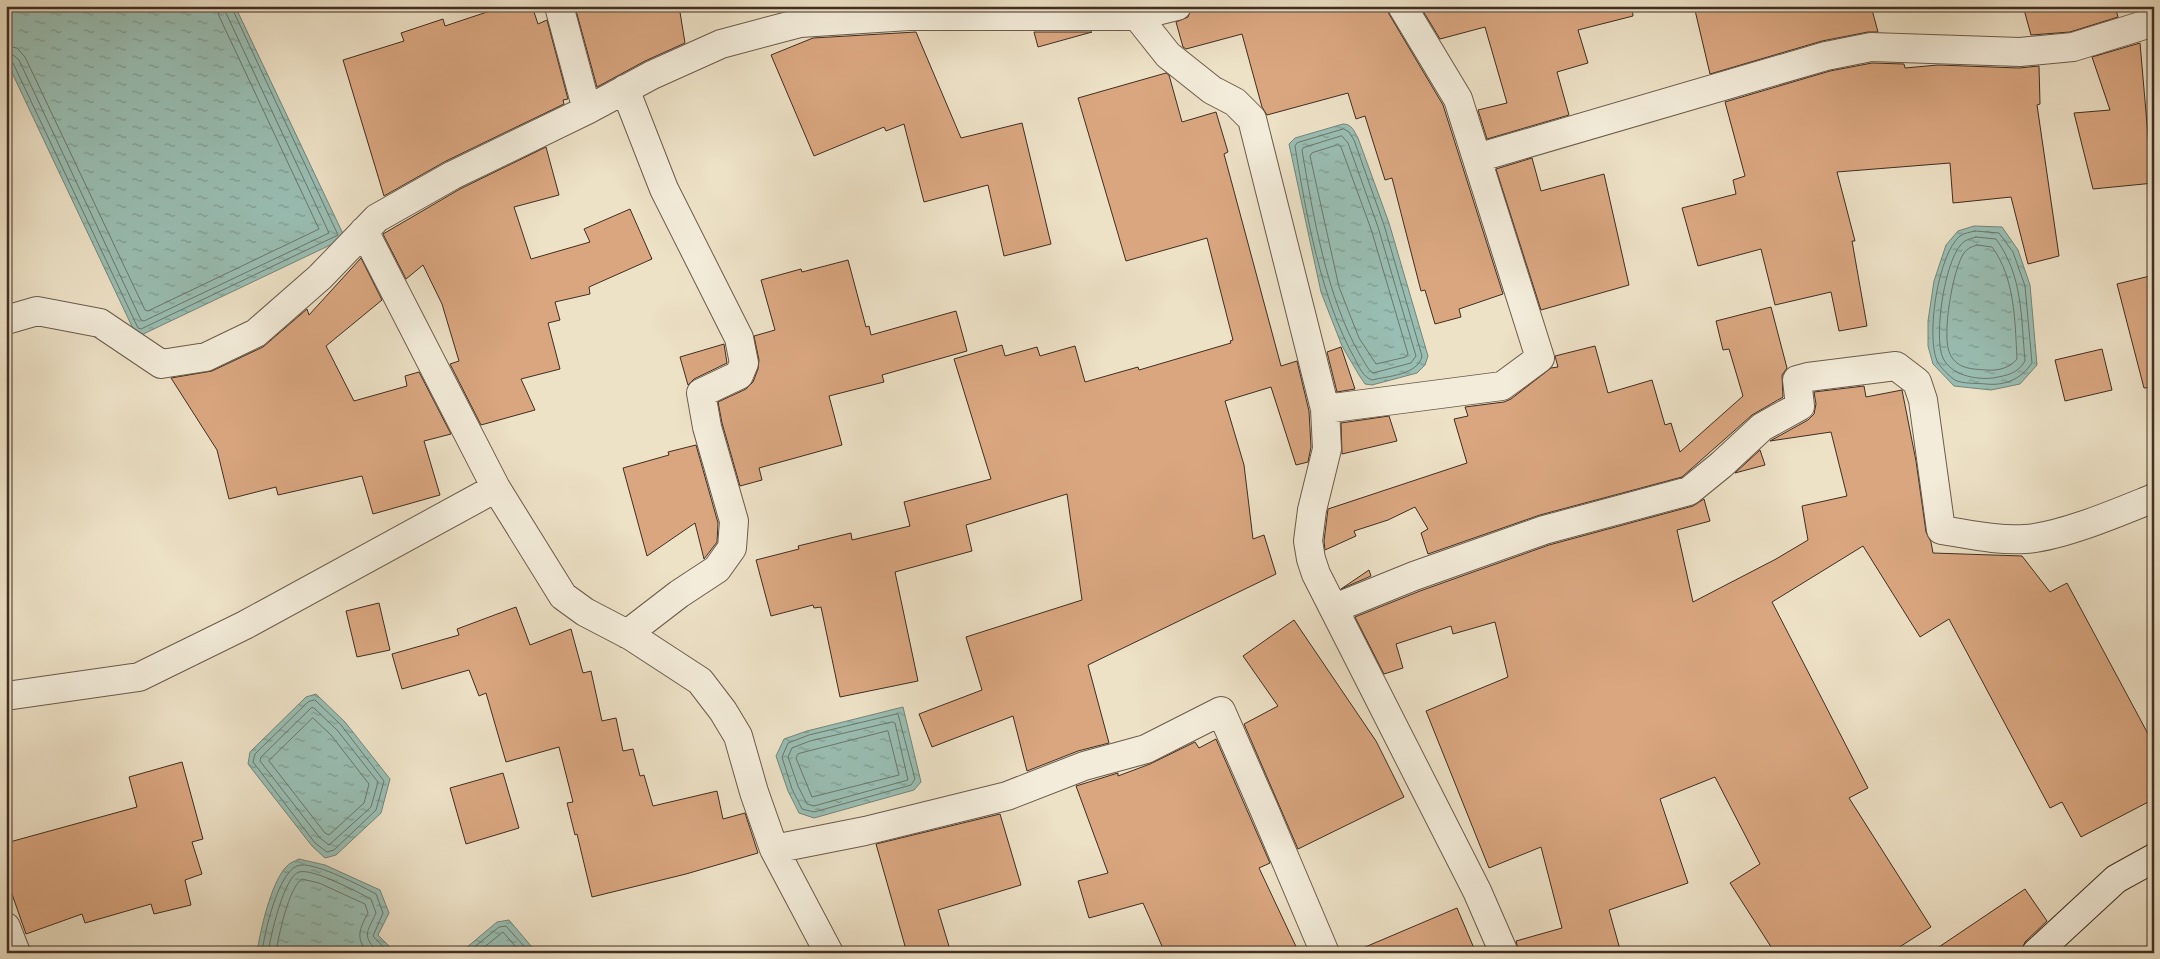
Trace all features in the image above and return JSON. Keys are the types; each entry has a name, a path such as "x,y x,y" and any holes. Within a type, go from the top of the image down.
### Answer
{"street":[{"path":"560,6 587,110"},
{"path":"6,320 37,311 100,322 161,364 206,357 256,333 320,277 377,218 453,175 721,44 800,23 910,16 1135,11 1177,6"},
{"path":"1325,409 1502,386 1540,358 1458,99 1402,6"},
{"path":"1135,11 1168,55 1212,90 1236,102 1252,119 1325,409 1327,449 1312,510 1308,541 1311,559 1316,574 1335,608 1477,891 1504,953"},
{"path":"1477,158 1826,56 1871,47 2020,52 2074,47 2152,28"},
{"path":"626,89 664,189 739,338 744,363 738,375 701,393 707,427 734,520 732,548 717,569 678,594 628,634"},
{"path":"364,231 496,488 563,596 585,612 628,634 700,681 723,711 738,736 754,792 774,849 829,953"},
{"path":"1335,608 1414,576 1544,530 1689,491 1722,465 1762,427 1800,406 1797,380 1833,374 1896,366 1916,382 1922,400 1941,530 1980,536 2026,539 2058,532 2154,498"},
{"path":"6,696 139,677 245,624 496,488"},
{"path":"774,849 865,831 1007,796 1084,766 1146,749 1221,711 1324,953"},
{"path":"2036,953 2116,879 2154,858"},
{"path":"6,926 16,953"}],"water":[{"path":"6,6 235,6 345,238 137,337 6,60"},
{"path":"1343,124 1351,127 1358,138 1389,223 1428,356 1425,365 1417,373 1372,385 1365,384 1342,346 1321,292 1289,144 1295,138"},
{"path":"1974,226 2002,227 2018,250 2030,285 2037,365 2020,384 1991,390 1954,386 1933,364 1928,346 1928,321 1934,281 1946,245 1958,231"},
{"path":"316,694 345,722 390,779 381,813 336,855 325,858 312,846 248,764 250,752 306,697"},
{"path":"903,707 921,782 914,790 814,818 799,813 788,791 776,756 784,739 807,731"},
{"path":"299,859 325,865 380,890 389,913 378,935 396,953 257,953 271,895 287,866"},
{"path":"509,920 537,953 460,953 497,922"}],"building":[{"path":"505,6 532,6 538,24 547,20 568,99 563,100 564,104 446,161 384,196 343,60 404,41 401,33 443,19 445,26"},
{"path":"679,6 685,43 645,61 597,87 575,7"},
{"path":"1192,6 1386,6 1443,105 1503,294 1459,309 1461,317 1435,324 1425,290 1421,291 1392,178 1385,180 1365,116 1356,119 1348,93 1267,115 1262,107 1242,34 1186,49 1183,47 1176,22 1188,17"},
{"path":"1420,6 1632,6 1633,16 1578,30 1588,63 1557,72 1569,115 1487,139 1478,110 1507,103 1485,27 1440,39"},
{"path":"1694,6 1871,6 1878,32 1868,32 1822,41 1710,74"},
{"path":"2023,6 2115,6 2118,17 2070,32 2031,35"},
{"path":"916,32 961,138 1022,123 1051,244 1004,256 988,185 924,202 904,124 886,131 884,127 814,156 771,55 813,38"},
{"path":"1034,32 1092,32 1038,47"},
{"path":"2140,43 2149,147 2154,147 2154,183 2093,189 2074,113 2110,110 2092,57"},
{"path":"1872,63 1904,64 1905,68 1938,65 2019,68 2039,66 2040,104 2037,105 2059,256 2028,264 2011,197 1953,203 1950,163 1837,172 1855,241 1852,241 1867,326 1839,331 1831,292 1775,305 1761,249 1698,266 1682,208 1736,194 1733,180 1745,176 1725,102 1830,71"},
{"path":"1166,73 1169,75 1182,122 1216,112 1228,152 1224,154 1281,366 1297,361 1309,411 1311,447 1308,462 1296,465 1271,387 1225,401 1244,465 1253,539 1264,535 1276,574 1088,665 1109,743 1078,751 1027,771 1013,716 932,747 919,714 982,690 966,637 1082,600 1067,494 966,525 972,551 895,572 918,681 840,697 821,607 814,608 813,605 771,616 756,560 799,549 798,546 851,533 852,540 910,526 904,502 991,479 954,359 1002,345 1005,356 1037,347 1040,356 1075,346 1085,382 1138,367 1139,370 1231,343 1230,341 1233,340 1207,238 1126,261 1078,98"},
{"path":"546,147 559,195 514,207 531,259 590,242 584,229 630,209 652,259 589,287 590,294 555,302 560,320 548,323 560,369 521,379 535,410 481,425 450,364 459,361 442,304 423,265 406,279 383,234 460,189"},
{"path":"1532,158 1541,191 1604,174 1629,285 1541,310 1496,169"},
{"path":"361,258 382,300 326,346 354,401 407,386 405,376 419,372 451,434 424,441 440,495 373,514 362,476 278,495 276,487 229,499 217,450 171,378 212,371 263,347 307,309 309,315"},
{"path":"848,260 866,327 869,326 871,335 956,311 967,351 882,375 884,382 829,396 842,445 759,468 762,480 740,486 718,402 746,389 753,382 759,360 754,336 775,330 761,280 801,269 802,272"},
{"path":"2154,275 2154,387 2144,388 2117,284"},
{"path":"1771,307 1787,368 1782,375 1783,397 1752,415 1682,477 1540,515 1428,554 1421,533 1428,529 1415,507 1388,520 1354,531 1356,536 1325,550 1324,541 1328,509 1467,463 1454,419 1468,416 1465,407 1504,402 1511,399 1551,368 1558,367 1555,356 1595,346 1608,393 1652,380 1665,425 1671,423 1680,452 1743,396 1729,349 1723,350 1716,321"},
{"path":"724,344 727,363 694,379 688,385 680,357"},
{"path":"1341,347 1355,389 1337,392 1327,352"},
{"path":"2102,349 2112,390 2065,401 2055,360"},
{"path":"1864,386 1866,397 1902,390 1916,461 1926,532 1931,542 1933,553 2022,556 2050,592 2067,583 2154,745 2154,799 2081,837 2062,802 2050,808 1949,619 1920,637 1863,546 1772,602 1868,788 1849,798 1931,927 1890,953 1775,953 1730,883 1760,864 1715,777 1660,799 1688,883 1609,910 1621,953 1519,953 1516,941 1562,928 1541,847 1489,868 1426,711 1508,677 1495,622 1453,634 1451,626 1396,644 1403,668 1384,674 1355,617 1420,591 1549,545 1693,506 1704,499 1710,521 1677,530 1693,602 1776,559 1808,540 1802,506 1847,496 1831,432 1770,441 1808,420 1814,414 1816,404 1814,392"},
{"path":"1389,416 1397,441 1342,454 1341,423"},
{"path":"696,445 718,523 717,542 704,559 695,523 647,556 623,468 669,455 668,452"},
{"path":"1760,450 1765,465 1735,473"},
{"path":"1369,570 1371,576 1341,589"},
{"path":"379,603 390,650 357,657 346,611"},
{"path":"516,607 530,645 571,629 583,673 591,671 602,721 616,718 623,751 633,749 640,776 644,775 653,806 717,791 723,819 745,813 758,853 686,874 592,897 577,834 575,835 567,803 573,802 559,747 506,762 486,693 479,696 469,670 402,689 392,654 459,635 457,629"},
{"path":"1294,620 1376,741 1404,797 1298,849 1244,724 1278,706 1243,656"},
{"path":"1216,739 1270,863 1259,868 1299,953 1165,953 1143,903 1089,918 1078,881 1108,873 1076,786 1118,773 1118,776 1150,764 1195,742 1199,748"},
{"path":"182,762 203,839 192,842 202,874 185,880 191,905 154,914 151,904 85,923 82,914 26,934 6,877 6,843 137,807 129,777"},
{"path":"503,773 519,828 466,844 450,788"},
{"path":"1000,814 1021,885 938,910 951,953 907,953 876,844"},
{"path":"2025,889 2047,921 2025,942 2021,953 1930,953"},
{"path":"1457,908 1476,953 1351,953"}]}
